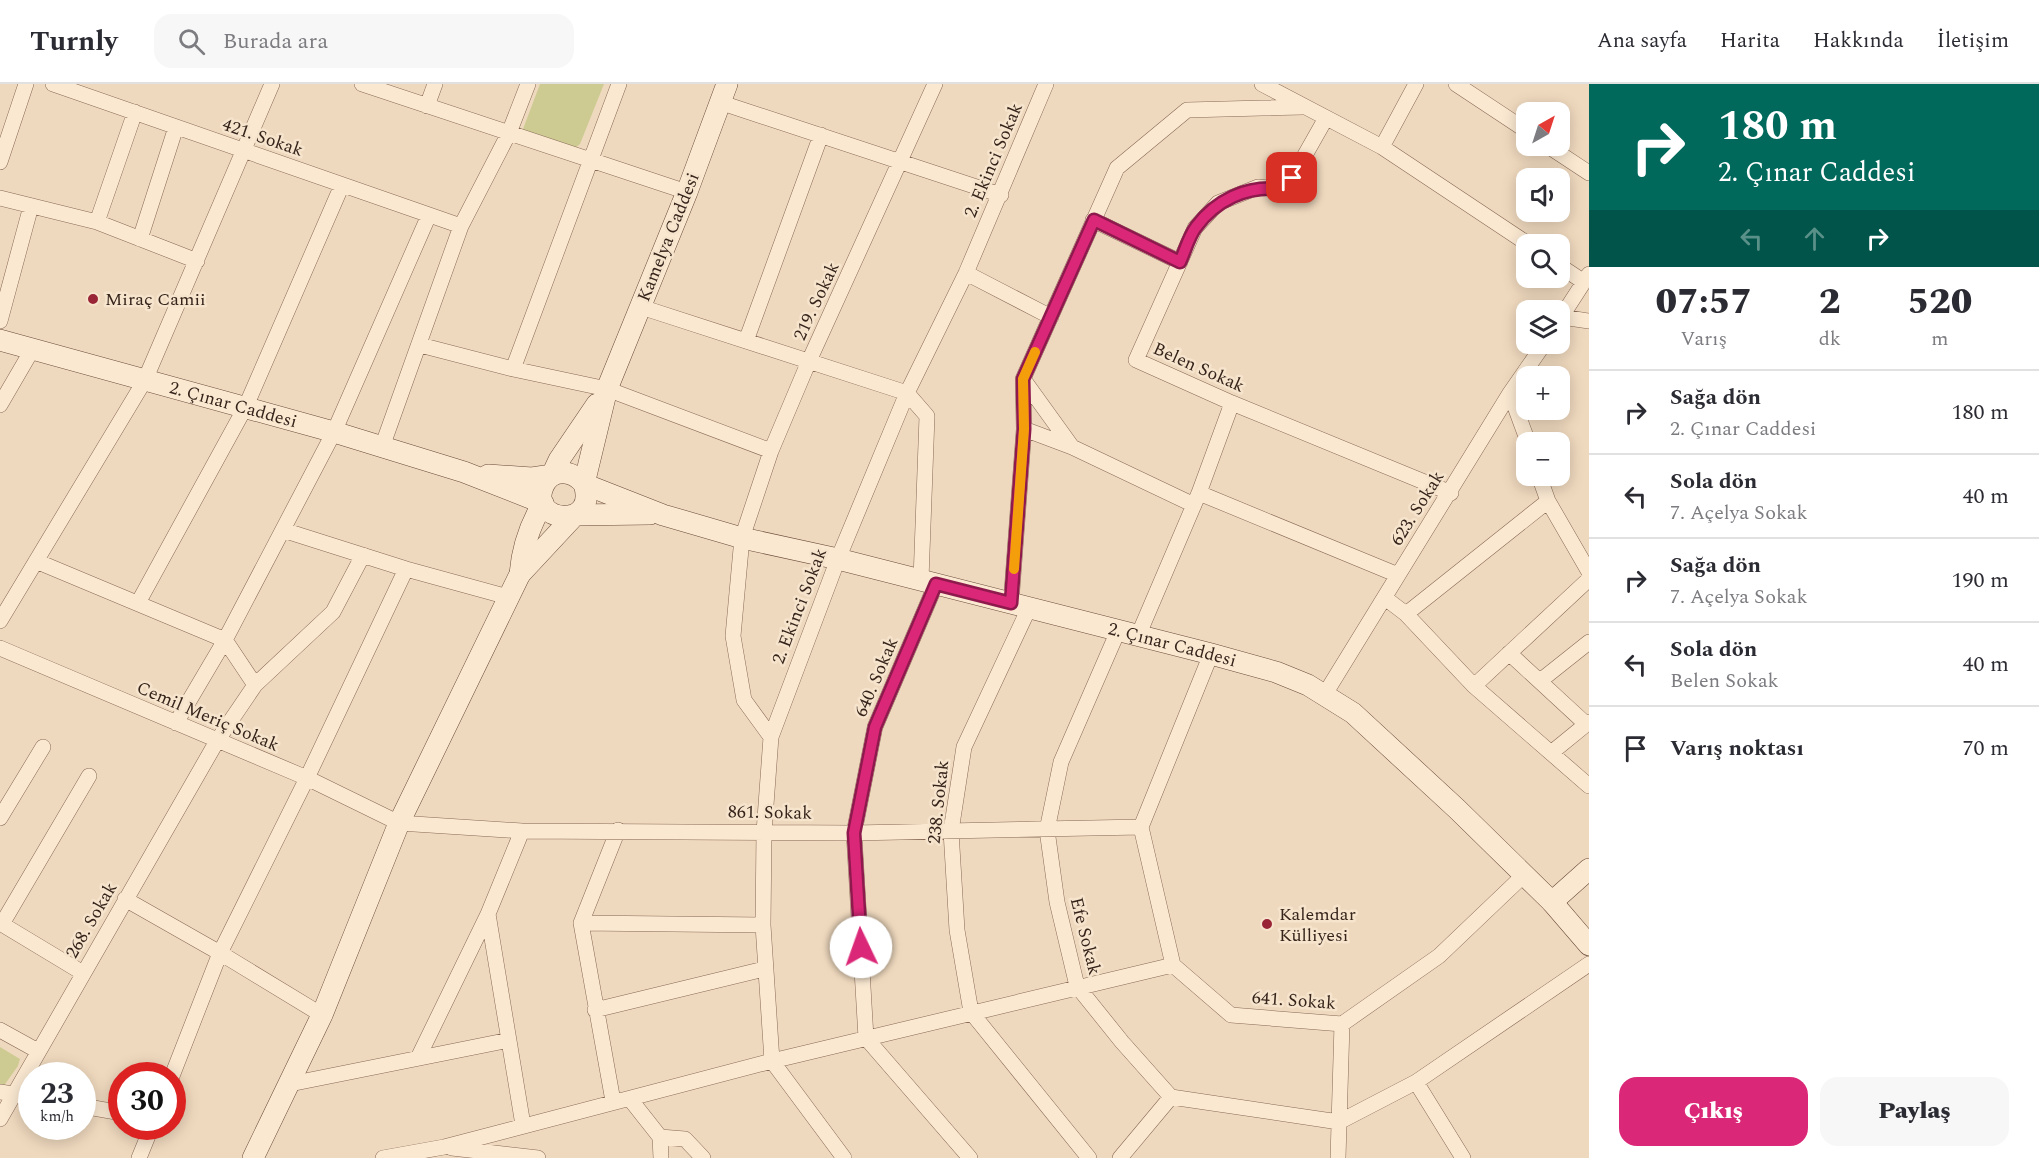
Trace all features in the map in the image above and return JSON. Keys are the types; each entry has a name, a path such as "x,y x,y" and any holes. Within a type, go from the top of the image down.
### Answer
{"street":[{"path":"0,162 26,84"},
{"name":"421. Sokak","path":"53,84 461,226"},
{"path":"0,621 146,380 272,84"},
{"path":"362,84 687,192"},
{"path":"427,106 435,84"},
{"path":"382,447 461,226 508,133 528,84"},
{"path":"513,369 619,84"},
{"name":"219. Sokak","path":"771,737 744,700 733,636 742,538 771,451 809,361 902,161 935,84"},
{"name":"2. Ekinci Sokak","path":"772,1060 764,969 763,925 764,832 771,737 838,559 906,393 966,273 1001,195 1046,84"},
{"path":"1262,84 1382,147 1516,236"},
{"path":"1382,147 1416,84"},
{"path":"1456,84 1516,124"},
{"path":"723,93 821,135 1001,195"},
{"name":"Kamelya Caddesi","path":"607,389 687,192 723,93"},
{"path":"1020,606 1023,379 1117,168 1187,110 1303,107"},
{"path":"98,222 135,112"},
{"name":"Belen Sokak","path":"1326,118 1292,178 1279,189 1258,187 1218,203 1195,228 1136,360 1232,403 1451,493"},
{"path":"140,238 176,127"},
{"path":"746,341 821,135"},
{"path":"1563,156 1589,173"},
{"path":"138,603 246,406 342,185"},
{"path":"0,198 98,222 197,261"},
{"path":"0,321 31,206"},
{"path":"176,723 225,640 334,432 429,214"},
{"path":"1094,220 1180,262"},
{"path":"1570,271 1586,278 1570,304"},
{"path":"966,273 1051,317"},
{"path":"640,307 906,393 927,416 928,582"},
{"path":"1570,319 1589,321"},
{"name":"2. Çınar Caddesi","path":"0,340 246,406 464,472"},
{"path":"420,345 513,369 607,389 771,451"},
{"path":"0,405 32,350"},
{"name":"623. Sokak","path":"1325,694 1451,493 1510,393 1537,354"},
{"path":"1023,379 1072,447"},
{"path":"253,1158 322,1015 399,823 519,574 522,554 533,521 543,503 542,491 559,460 607,389"},
{"path":"584,484 607,389"},
{"path":"1510,393 1524,432"},
{"name":"Efe Sokak","path":"1171,1097 1122,1042 1077,986 1057,902 1047,830 1061,762 1197,499 1232,403"},
{"path":"1024,429 1197,499 1398,575"},
{"path":"464,472 510,478 566,472 580,478 584,484 586,491 584,505 519,574"},
{"path":"464,472 543,503 553,514 567,517 575,515 663,515"},
{"path":"584,484 663,515"},
{"path":"1543,486 1548,501 1589,572"},
{"path":"1406,614 1548,501"},
{"name":"2. Çınar Caddesi","path":"663,515 742,538 838,559 1211,654 1276,672 1325,694 1353,713 1525,874 1589,945"},
{"path":"284,530 406,569 508,597"},
{"name":"268. Sokak","path":"0,1119 7,1093 38,1051 217,741 255,685 333,612 363,555"},
{"path":"36,561 225,640 255,685"},
{"path":"177,1062 220,952 307,778 406,569"},
{"path":"1474,686 1589,579"},
{"name":"640. Sokak","path":"866,1038 854,833 875,727 928,582"},
{"path":"1385,598 1406,614 1474,686 1589,786"},
{"name":"238. Sokak","path":"971,1012 957,930 951,831 964,747 1020,606"},
{"path":"1540,681 1589,642"},
{"name":"Cemil Meriç Sokak","path":"0,648 307,778 399,823"},
{"path":"1509,653 1588,723 1551,753"},
{"path":"383,1158 444,1147 772,1060 1173,965 1141,827 1211,654"},
{"path":"0,818 43,747"},
{"path":"83,973 1,924 89,776"},
{"name":"861. Sokak","path":"399,823 522,831 854,833 1141,827"},
{"path":"613,1101 581,923 618,830"},
{"path":"418,1058 488,914 522,831"},
{"path":"1552,902 1589,869"},
{"name":"641. Sokak","path":"1173,965 1231,1015 1342,1024 1439,956 1525,874"},
{"path":"124,899 220,952 322,1015"},
{"path":"488,914 524,1125"},
{"path":"581,923 763,925"},
{"path":"1120,1158 1171,1097 1339,1122 1416,1082 1589,964"},
{"path":"596,1010 764,969"},
{"path":"971,1012 1089,1158"},
{"path":"1338,1158 1342,1024"},
{"path":"0,1030 38,1051"},
{"path":"866,1038 970,1158"},
{"path":"290,1083 509,1040"},
{"path":"772,1060 843,1158"},
{"path":"1416,1082 1463,1158"},
{"path":"630,1099 660,1137 661,1158"},
{"path":"660,1137 685,1139 703,1158"},
{"path":"139,1158 146,1140"},
{"path":"444,1147 538,1158"}],"shaded area":[{"path":"540,84 604,84 580,144 574,149 528,135 523,129"},
{"path":"0,1047 20,1059 18,1066 3,1087 0,1086"}],"slow traffic":[{"path":"1014,569 1024,429 1023,379 1035,352"}],"place":[{"name":"Miraç Camii","path":"93,299"},
{"name":"Kalemdar Külliyesi","path":"1267,924"}],"route":[{"path":"861,947 854,833 875,727 936,584 1011,603 1024,429 1023,379 1094,220 1180,262 1195,228 1218,203 1258,187 1279,189 1292,178"}]}
